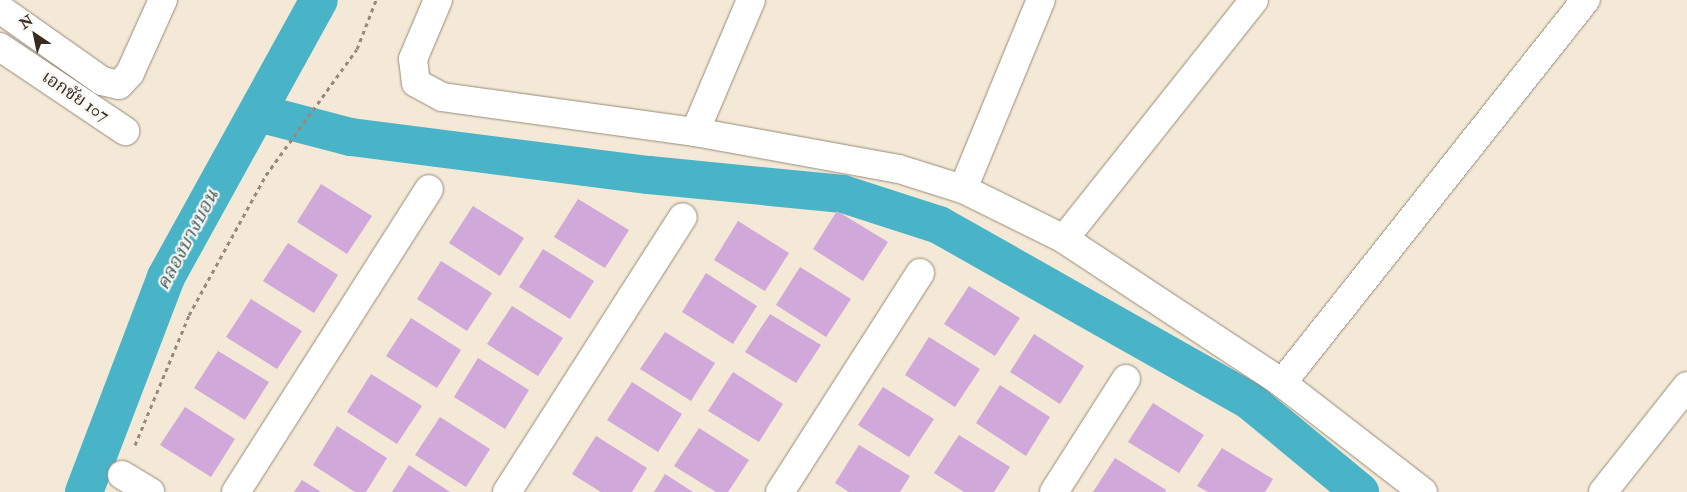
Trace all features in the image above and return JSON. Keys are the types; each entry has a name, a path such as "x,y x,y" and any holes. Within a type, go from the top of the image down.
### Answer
{"street":[{"path":"0,9 102,81 119,85 130,73 162,0"},
{"path":"438,0 413,59 416,83 442,97 695,132 899,169 963,189 1064,239 1282,384 1422,492"},
{"path":"695,132 751,0"},
{"path":"963,189 1041,0"},
{"path":"1064,239 1254,0"},
{"path":"1282,384 1586,0"},
{"name":"เอกชัย 107","path":"0,47 125,131"},
{"path":"236,492 429,189"},
{"path":"507,492 682,217"},
{"path":"780,492 920,273"},
{"path":"1054,492 1126,379"},
{"path":"1603,492 1687,386"},
{"path":"122,475 150,492"}],"path":[{"path":"122,475 189,315 266,175 357,49 376,0"}],"building":[{"path":"321,184 372,216 347,254 297,222"},
{"path":"578,199 629,230 605,268 554,237"},
{"path":"473,206 524,238 500,276 449,243"},
{"path":"837,211 888,242 863,281 813,249"},
{"path":"738,221 789,253 765,291 714,260"},
{"path":"288,243 338,275 314,313 263,281"},
{"path":"543,249 594,281 570,319 519,287"},
{"path":"441,261 492,293 467,331 417,299"},
{"path":"800,267 851,299 826,337 776,305"},
{"path":"706,273 757,306 733,344 682,312"},
{"path":"969,286 1020,318 995,356 944,324"},
{"path":"251,299 302,331 277,369 226,337"},
{"path":"512,306 563,338 538,376 487,344"},
{"path":"770,314 821,345 796,383 745,352"},
{"path":"411,318 461,350 437,388 386,356"},
{"path":"665,332 715,363 691,401 640,369"},
{"path":"1034,334 1084,366 1060,404 1010,372"},
{"path":"929,337 980,369 955,407 905,375"},
{"path":"218,351 269,382 245,420 194,388"},
{"path":"478,358 529,390 505,429 454,397"},
{"path":"733,372 783,404 759,442 708,411"},
{"path":"371,374 422,406 397,444 347,412"},
{"path":"632,382 682,414 658,452 607,420"},
{"path":"1000,385 1050,417 1026,456 976,423"},
{"path":"883,387 934,419 909,457 858,425"},
{"path":"1153,403 1204,435 1179,473 1128,442"},
{"path":"185,407 235,439 211,477 160,445"},
{"path":"440,417 490,449 466,487 415,455"},
{"path":"337,426 387,458 366,492 355,492 313,465"},
{"path":"699,428 749,460 728,492 716,492 674,466"},
{"path":"959,435 1010,467 994,492 964,492 934,473"},
{"path":"596,436 647,468 632,492 601,492 572,474"},
{"path":"859,445 910,476 900,492 849,492 835,483"},
{"path":"1222,448 1273,479 1265,492 1208,492 1197,486"},
{"path":"1115,458 1166,490 1165,492 1093,492"},
{"path":"409,465 450,492 392,492"},
{"path":"665,474 693,492 654,492"},
{"path":"302,480 321,492 294,492"}],"waterway":[{"name":"คลองบางบอน","path":"84,492 166,277 319,0"},
{"path":"258,113 351,137 649,175 843,194 939,225 1250,401 1360,492"}]}
